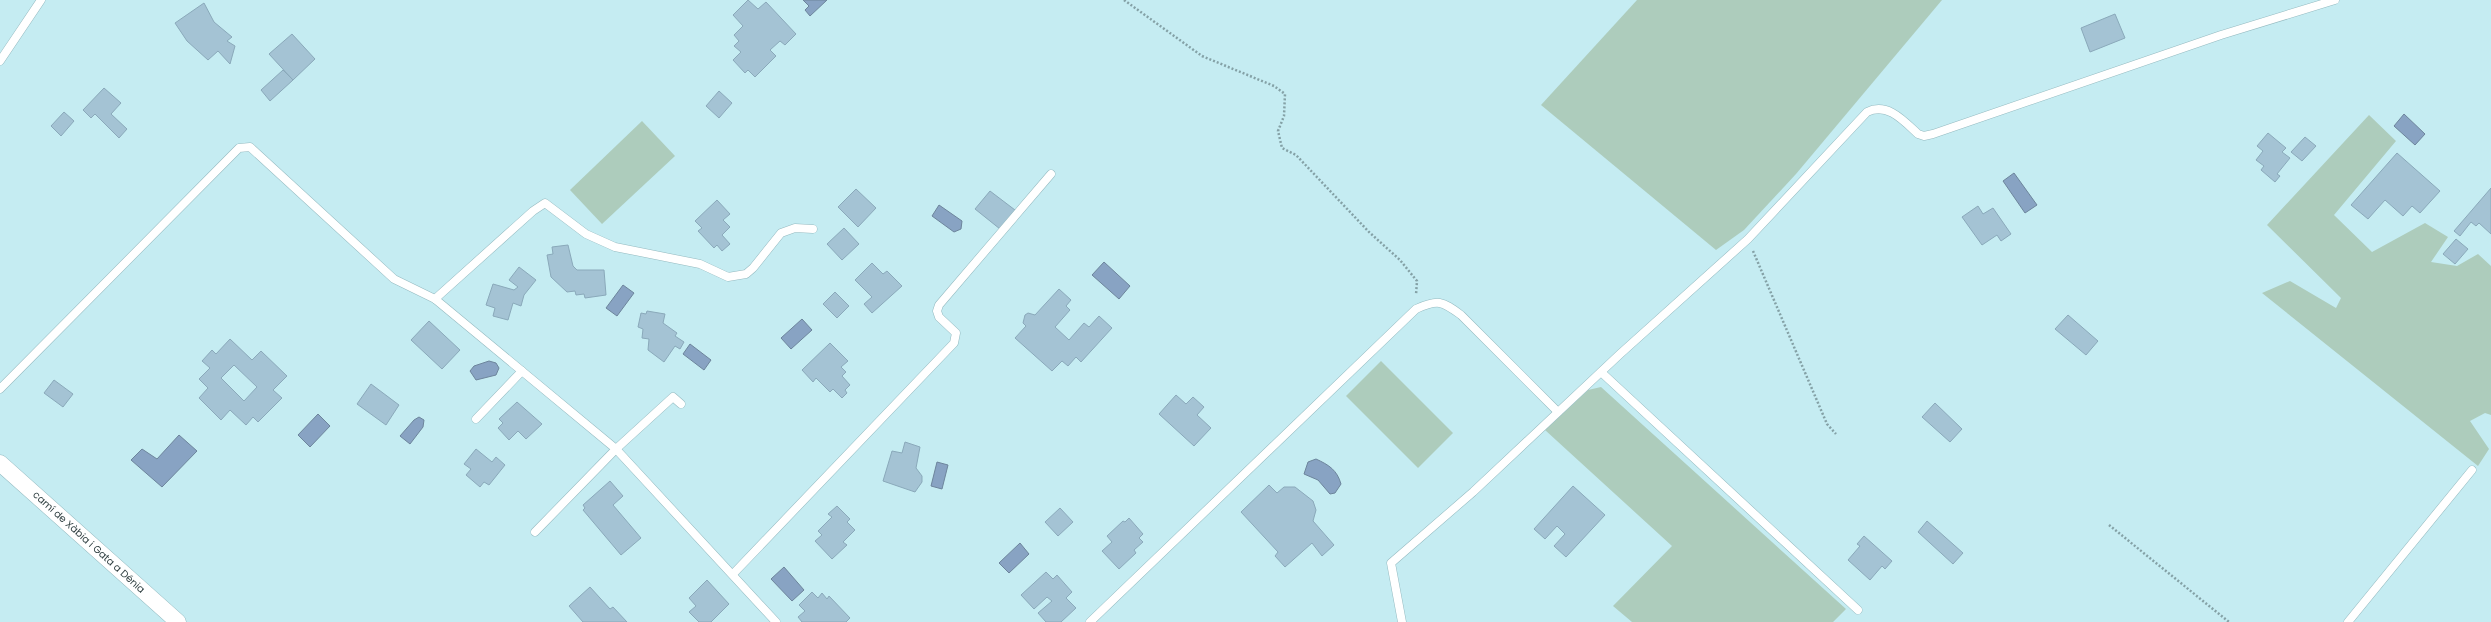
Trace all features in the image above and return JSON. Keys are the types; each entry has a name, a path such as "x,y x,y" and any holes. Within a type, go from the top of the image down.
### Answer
{"street":[{"name":"camí de Xàbia i Gata a Dénia","path":"0,463 178,622"}],"lane":[{"path":"0,61 41,0"},
{"path":"1402,622 1391,563 1472,492 1601,372 1748,239 1867,112 1876,108 1886,108 1918,134 1924,136 1933,134 2221,36 2335,0"},
{"path":"0,389 239,148 250,147 394,280 435,299 616,449 776,622"},
{"path":"732,574 954,343 956,333 939,317 937,311 939,305 1051,174"},
{"path":"435,299 533,211 545,203 586,234 615,247 693,262 728,277 746,274 753,268 781,233 795,228 813,229"},
{"path":"1090,622 1416,309 1434,302 1446,303 1461,315 1558,412"},
{"path":"476,419 522,371"},
{"path":"1601,372 1858,610"},
{"path":"535,532 616,449 673,396 681,404"},
{"path":"2348,622 2472,470"}],"path":[{"path":"1124,0 1202,56 1274,86 1285,94 1284,116 1278,131 1282,148 1296,154 1369,232 1400,260 1416,281 1416,309"},
{"path":"1748,239 1827,424 1836,434"},
{"path":"2109,525 2229,622"}],"green space":[{"path":"1637,0 1942,0 1796,174 1744,230 1716,250 1541,105"},
{"path":"2369,115 2396,141 2334,215 2372,252 2425,223 2448,237 2431,262 2457,266 2478,254 2491,266 2491,415 2485,413 2470,421 2489,449 2478,466 2262,293 2290,281 2336,308 2341,298 2267,225"},
{"path":"642,121 675,156 602,224 570,190"},
{"path":"1381,361 1453,433 1418,468 1346,396"},
{"path":"1601,387 1846,609 1833,622 1632,622 1613,606 1672,546 1545,430 1588,390"}],"water":[{"path":"803,0 827,0 810,16 805,10 809,6"},
{"path":"2404,114 2425,134 2415,145 2394,126"},
{"path":"2014,173 2037,205 2025,213 2003,181"},
{"path":"939,205 962,221 961,229 954,232 932,216"},
{"path":"1104,262 1130,286 1119,299 1092,275"},
{"path":"623,285 634,293 617,316 606,308"},
{"path":"802,319 812,330 791,349 781,338"},
{"path":"690,344 711,360 704,370 683,354"},
{"path":"489,361 496,363 499,368 496,375 476,380 470,371 474,366"},
{"path":"318,414 330,426 310,447 298,435"},
{"path":"419,417 424,420 423,427 410,444 400,436 414,420"},
{"path":"179,435 197,451 162,487 131,460 142,449 157,459"},
{"path":"1316,459 1329,466 1337,475 1341,484 1335,493 1330,494 1318,480 1304,474 1308,462"},
{"path":"937,462 948,465 942,489 931,486"},
{"path":"1020,543 1029,554 1009,573 999,563"},
{"path":"784,567 804,590 792,601 771,579"}],"building":[{"path":"748,0 758,9 766,2 796,34 785,45 780,41 770,50 776,56 755,77 748,70 745,73 733,60 741,52 734,46 739,41 734,35 743,26 733,15"},
{"path":"204,3 214,22 232,37 227,41 235,46 230,64 218,51 208,60 187,41 175,23"},
{"path":"2115,14 2125,38 2090,52 2081,28"},
{"path":"292,34 315,59 293,80 269,54"},
{"path":"283,70 293,80 270,101 261,90"},
{"path":"104,88 121,103 111,114 127,129 119,138 95,114 91,118 83,110"},
{"path":"719,91 732,103 719,118 706,106"},
{"path":"64,112 74,121 61,136 51,126"},
{"path":"2268,133 2286,148 2282,152 2290,158 2277,174 2280,176 2275,182 2261,170 2264,166 2256,160 2263,151 2257,146"},
{"path":"2305,137 2316,146 2302,161 2291,152"},
{"path":"2397,153 2440,191 2420,213 2412,206 2403,216 2385,200 2368,219 2351,205"},
{"path":"2491,188 2491,234 2479,223 2476,226 2471,222 2460,236 2454,231"},
{"path":"856,189 876,208 858,227 838,207"},
{"path":"990,191 1015,210 1000,229 975,209"},
{"path":"717,200 730,214 723,220 730,227 722,235 730,244 722,251 717,245 714,248 698,231 702,228 695,221"},
{"path":"1978,206 1983,214 1993,208 2011,234 2001,241 1997,235 1982,245 1962,217"},
{"path":"844,228 859,244 842,260 827,244"},
{"path":"2456,239 2468,249 2455,264 2443,254"},
{"path":"568,245 573,266 577,270 604,270 606,295 585,298 584,294 576,295 575,291 567,292 551,277 547,255 553,254 552,247"},
{"path":"872,263 883,274 887,271 902,286 872,313 864,304 872,297 855,280"},
{"path":"519,267 536,280 524,295 521,306 513,303 508,320 493,316 495,308 486,305 493,284 514,290 518,287 509,280"},
{"path":"1059,289 1071,300 1066,306 1070,310 1055,327 1069,340 1084,323 1089,327 1099,316 1112,328 1081,362 1076,357 1068,366 1062,361 1052,371 1015,338 1026,326 1023,323 1025,315 1028,313 1035,315"},
{"path":"835,292 849,306 837,318 823,304"},
{"path":"647,311 665,314 663,323 677,333 675,336 684,342 680,349 675,346 664,362 648,350 649,339 642,338 643,329 638,327 641,313 646,314"},
{"path":"2068,315 2098,341 2086,355 2055,329"},
{"path":"429,321 460,350 442,369 411,340"},
{"path":"230,339 252,360 261,351 287,376 273,390 282,398 258,422 253,417 246,425 230,410 221,420 199,398 208,388 199,379 210,368 202,361 212,350 216,354","holes":["234,365 257,387 244,401 221,378"]},
{"path":"830,343 848,361 841,367 846,372 842,376 850,385 845,390 847,393 842,398 833,389 830,392 816,378 813,382 802,370"},
{"path":"54,380 73,394 63,407 44,393"},
{"path":"371,384 399,405 386,425 357,404"},
{"path":"1176,395 1186,404 1193,397 1204,407 1197,415 1211,428 1194,446 1159,414"},
{"path":"517,402 542,424 526,439 518,431 509,440 498,428 503,423 499,419"},
{"path":"1935,403 1962,429 1950,442 1922,417"},
{"path":"905,442 920,447 916,468 922,476 922,482 915,492 883,481 892,451 902,453"},
{"path":"476,449 492,462 496,457 505,465 489,485 484,482 480,487 466,475 471,469 464,464"},
{"path":"610,481 623,496 613,505 641,538 621,555 583,510 585,508 583,505"},
{"path":"1269,485 1277,493 1284,487 1295,487 1313,501 1316,510 1313,521 1334,545 1322,556 1312,543 1285,567 1275,556 1278,552 1241,512"},
{"path":"1573,486 1605,515 1566,557 1554,546 1565,534 1557,526 1545,539 1534,529"},
{"path":"837,506 850,519 847,522 855,530 843,542 847,545 832,559 815,541 822,535 818,531 832,517 828,514"},
{"path":"1060,508 1073,522 1058,536 1045,522"},
{"path":"1129,518 1143,534 1139,538 1143,542 1134,550 1136,553 1119,569 1102,551 1112,542 1107,536 1123,521 1125,522"},
{"path":"1927,521 1963,553 1953,564 1918,532"},
{"path":"1864,536 1892,561 1885,569 1882,566 1870,580 1848,560 1860,546 1857,544"},
{"path":"1046,572 1053,579 1057,575 1072,592 1066,598 1076,608 1061,622 1046,622 1038,613 1052,601 1047,597 1034,609 1021,595"},
{"path":"707,580 729,604 711,622 699,622 689,612 696,606 689,598"},
{"path":"590,587 610,609 613,607 627,622 583,622 569,606"},
{"path":"812,592 818,598 822,593 827,599 829,596 850,618 846,622 802,622 798,617 805,611 799,605"}]}
